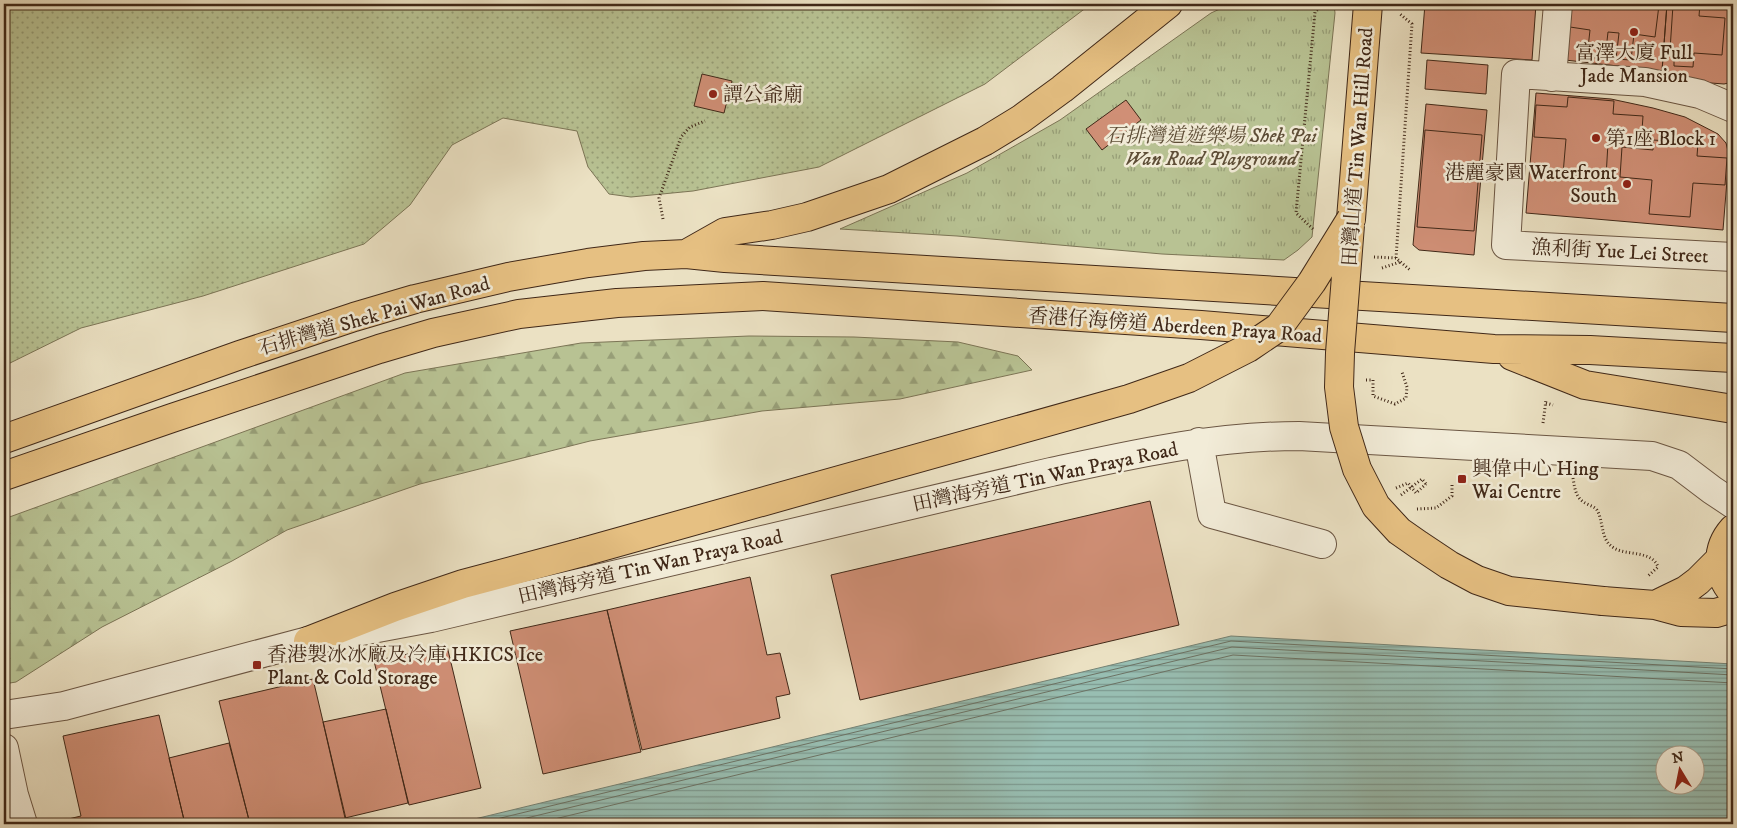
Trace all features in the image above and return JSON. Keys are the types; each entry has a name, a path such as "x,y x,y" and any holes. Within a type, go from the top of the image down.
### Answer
{"main road":[{"name":"石排灣道 Shek Pai Wan Road","path":"4,439 256,349 415,299 508,276 644,256 686,254 724,232 772,226 807,218 889,188 985,141 1021,120 1168,4"},
{"name":"田灣山道 Tin Wan Hill Road","path":"1368,4 1340,353 1340,379 1344,427 1357,468 1376,506 1399,531 1419,546 1477,580 1509,591 1603,601 1649,593 1681,612 1716,613 1733,608"},
{"path":"308,641 396,607 463,584 1129,399 1189,378 1248,348 1278,327 1312,282 1351,219"},
{"name":"香港仔海傍道 Aberdeen Praya Road","path":"686,254 725,258 1733,318"},
{"name":"香港仔海傍道 Aberdeen Praya Road","path":"617,302 763,296 1202,325 1494,349 1590,350 1733,358"},
{"name":"石排灣道 Shek Pai Wan Road","path":"4,476 379,349 433,333 519,314 617,302"},
{"path":"1494,349 1585,385 1733,409"},
{"path":"1649,593 1686,590 1698,581 1727,541"},
{"path":"1727,541 1720,570 1724,581 1733,594"}],"street":[{"path":"1558,4 1552,77 1645,82 1700,94 1733,108"},
{"name":"漁利街 Yue Lei Street","path":"1552,77 1516,74 1506,245 1733,257"},
{"name":"田灣海旁道 Tin Wan Praya Road","path":"4,715 64,706 308,641 431,618 1051,472 1146,451 1199,442 1259,436 1300,436 1652,456 1680,465 1723,497"},
{"path":"1199,442 1212,514 1322,544"},
{"path":"1723,497 1721,509 1727,541"},
{"path":"4,748 14,795 23,824"}],"path":[{"path":"1315,231 1296,213 1315,12 1324,4"},
{"path":"1396,258 1412,24 1400,14"},
{"path":"663,219 659,198 681,136 690,127 705,121"},
{"path":"1368,256 1396,258 1410,270"},
{"path":"1394,266 1400,262"},
{"path":"1366,380 1372,380 1373,396 1395,404 1406,398 1405,381 1402,372"},
{"path":"1546,403 1553,404"},
{"path":"1542,427 1544,411"},
{"path":"1572,471 1576,492 1579,498 1597,510 1608,544 1615,549 1644,556 1656,562 1658,567 1649,593"},
{"path":"1395,488 1408,482 1416,492 1426,484"},
{"path":"1427,510 1436,508 1452,496 1452,484"}],"green space":[{"path":"4,4 1091,4 985,84 819,167 693,191 631,197 609,194 588,167 577,131 503,118 452,145 410,205 364,244 203,296 81,328 4,366"},
{"name":"石排灣道遊樂場 Shek Pai Wan Road Playground","path":"1231,4 1334,4 1335,13 1312,237 1284,260 1162,254 957,236 840,229 967,173 1060,120 1211,13"},
{"path":"749,336 854,337 958,342 1018,356 1032,370 900,399 762,411 590,441 420,484 287,530 232,561 102,627 16,682 4,684 4,519 405,373 581,343"}],"water":[{"path":"1231,636 1733,664 1733,824 454,824"}],"building":[{"path":"1425,4 1536,4 1532,60 1421,53"},
{"path":"1570,4 1667,4 1662,71 1565,60"},
{"name":"富澤大廈 Full Jade Mansion","path":"1572,4 1659,5 1655,37 1634,34 1631,60 1616,59 1619,33 1608,32 1605,59 1587,57 1590,30 1570,27"},
{"path":"1667,4 1715,4 1733,9 1733,82 1724,84 1711,83 1662,71"},
{"path":"1700,4 1699,16 1725,18 1722,55 1694,53 1693,67 1674,66 1674,50 1670,50 1673,5"},
{"path":"1427,60 1488,65 1486,94 1425,89"},
{"name":"譚公爺廟","path":"702,74 732,81 724,113 694,106"},
{"name":"港麗豪園 Waterfront South","path":"1536,93 1611,99 1653,108 1685,117 1718,134 1726,143 1729,155 1723,230 1526,213"},
{"name":"第1座 Block 1","path":"1568,97 1614,101 1613,114 1643,116 1641,145 1608,143 1606,177 1563,174 1566,139 1534,137 1536,105 1567,107"},
{"path":"1126,100 1141,120 1102,150 1086,129"},
{"path":"1426,104 1487,110 1474,255 1419,250 1413,245"},
{"path":"1425,130 1482,135 1474,231 1417,227"},
{"path":"1653,140 1698,143 1697,156 1727,158 1725,185 1693,183 1690,217 1649,214 1652,180 1620,177 1622,147 1653,150"},
{"path":"1150,501 1179,625 860,700 831,575"},
{"path":"750,577 767,655 780,653 790,694 776,697 780,718 642,750 607,610"},
{"path":"607,610 641,752 543,774 510,631"},
{"path":"447,646 481,788 409,805 374,661"},
{"path":"313,679 346,819 324,824 250,824 219,701"},
{"path":"386,709 408,803 345,818 323,722"},
{"path":"159,715 185,824 60,824 60,821 81,816 63,736"},
{"path":"229,743 250,824 185,824 169,758"}],"place":[{"name":"富澤大廈 Full Jade Mansion","path":"1634,32"},
{"name":"譚公爺廟","path":"713,94"},
{"name":"第1座 Block 1","path":"1596,138"},
{"name":"港麗豪園 Waterfront South","path":"1627,184"},
{"name":"興偉中心 Hing Wai Centre","path":"1462,479"},
{"name":"香港製冰冰廠及冷庫 HKICS Ice Plant & Cold Storage","path":"257,665"}]}
